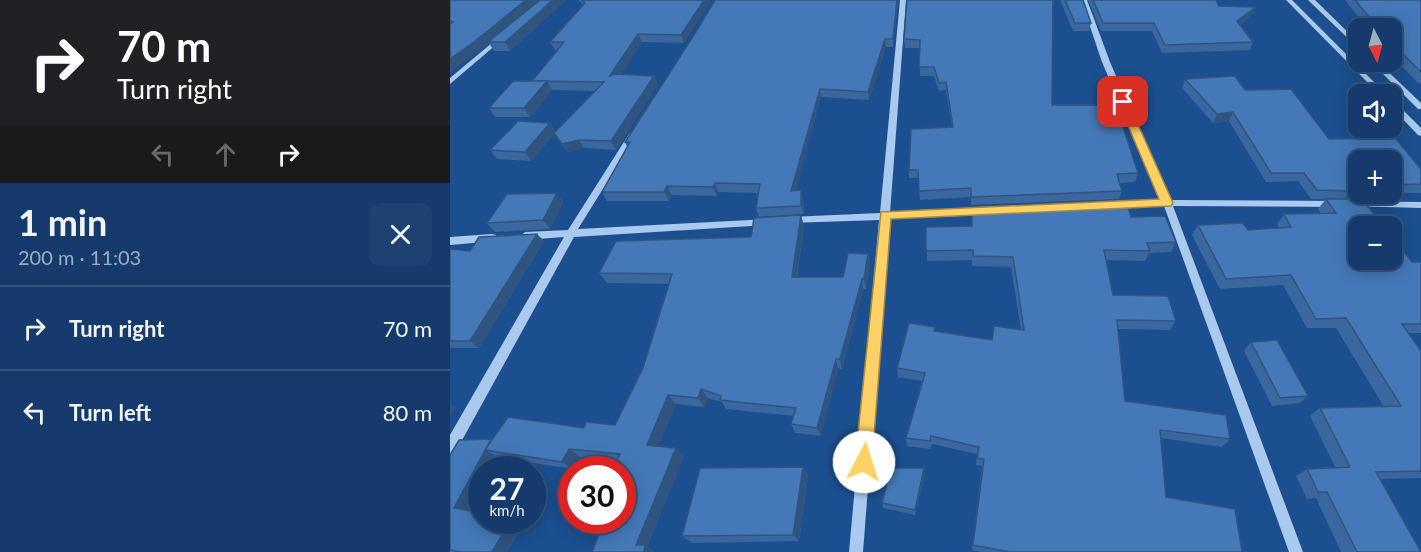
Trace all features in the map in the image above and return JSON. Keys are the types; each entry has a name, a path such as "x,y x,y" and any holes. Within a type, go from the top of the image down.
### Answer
{"street":[{"path":"856,552 903,0"},
{"path":"1084,0 1106,62 1167,203 1296,552"},
{"path":"1289,0 1373,84"},
{"path":"1311,0 1348,36"},
{"path":"450,82 510,30"},
{"path":"1384,72 1421,107"},
{"path":"1402,114 1421,133"},
{"path":"450,448 571,233 641,122"},
{"path":"1100,206 1167,203 1421,205"},
{"path":"516,237 885,215 999,211"},
{"path":"450,241 505,237"}],"building":[{"path":"450,0 526,0 450,59 450,24 453,22 450,21"},
{"path":"540,0 553,0 505,42 488,42"},
{"path":"582,0 704,0 681,35 638,34 609,77 613,74 654,76 611,141 579,140 562,144 554,133 604,82 532,81 564,42 550,42 585,3"},
{"path":"715,0 897,0 893,39 885,39 868,92 820,89 791,191 801,190 801,206 756,208 760,184 715,183 713,187 667,186 664,192 602,192 630,142 625,142"},
{"path":"907,0 1053,0 1052,105 1116,105 1138,173 1117,174 1122,191 971,197 971,188 919,191 918,170 909,170 911,129 953,127 946,82 939,83 934,67 919,67 920,40 904,39"},
{"path":"1065,0 1083,0 1091,23 1075,23"},
{"path":"1093,0 1216,0 1219,6 1256,7 1237,21 1253,42 1165,45 1154,23 1103,23"},
{"path":"1355,0 1421,0 1421,72 1402,53 1402,18 1370,18"},
{"path":"1235,76 1245,90 1291,89 1329,139 1395,138 1421,169 1421,184 1402,185 1402,150 1348,150 1348,191 1317,190 1304,173 1271,173 1233,112 1217,114 1185,79"},
{"path":"513,81 547,81 524,108 489,108"},
{"path":"518,121 550,123 525,152 490,150"},
{"path":"557,193 543,220 487,223 507,194"},
{"path":"1326,199 1348,199 1348,204 1366,204 1376,216 1348,216 1348,270 1402,270 1402,250 1412,262 1421,262 1421,324 1402,324 1421,351 1421,471 1376,472 1421,552 1357,552 1327,492 1318,492 1307,469 1350,467 1320,408 1401,406 1346,318 1316,319 1291,275 1226,279 1198,225 1243,223 1248,230 1291,227 1284,214 1336,213"},
{"path":"1126,200 1131,217 1165,216 1176,242 1147,243 1150,251 1104,250 1113,295 1168,296 1176,321 1117,320 1125,401 1226,415 1230,439 1160,430 1166,497 1235,509 1242,552 1009,552 973,545 984,459 977,458 979,447 931,436 930,441 906,438 925,373 897,368 909,323 935,327 934,331 992,340 994,326 1024,330 1013,257 973,256 973,250 926,251 926,227 972,226 972,207"},
{"path":"801,215 792,277 843,277 848,253 868,254 864,279 862,279 840,359 836,359 817,428 791,424 796,408 720,400 721,396 701,389 698,398 668,395 647,445 676,448 636,545 645,545 644,552 592,552 599,534 636,534 636,456 569,449 565,456 558,456 558,461 546,460 546,456 524,456 485,450 508,417 584,428 586,422 615,425 643,368 672,274 599,273 616,241 751,237 754,218"},
{"path":"537,234 470,341 450,341 450,249 470,251 479,237"},
{"path":"1277,340 1308,396 1280,398 1251,342"},
{"path":"491,439 482,456 468,456 468,482 454,508 468,510 468,534 503,534 492,552 450,550 450,455 459,440"},
{"path":"803,467 793,535 682,536 700,468"},
{"path":"891,468 924,468 915,510 882,503"}],"route":[{"path":"864,462 885,215 1167,203 1123,102"}]}
